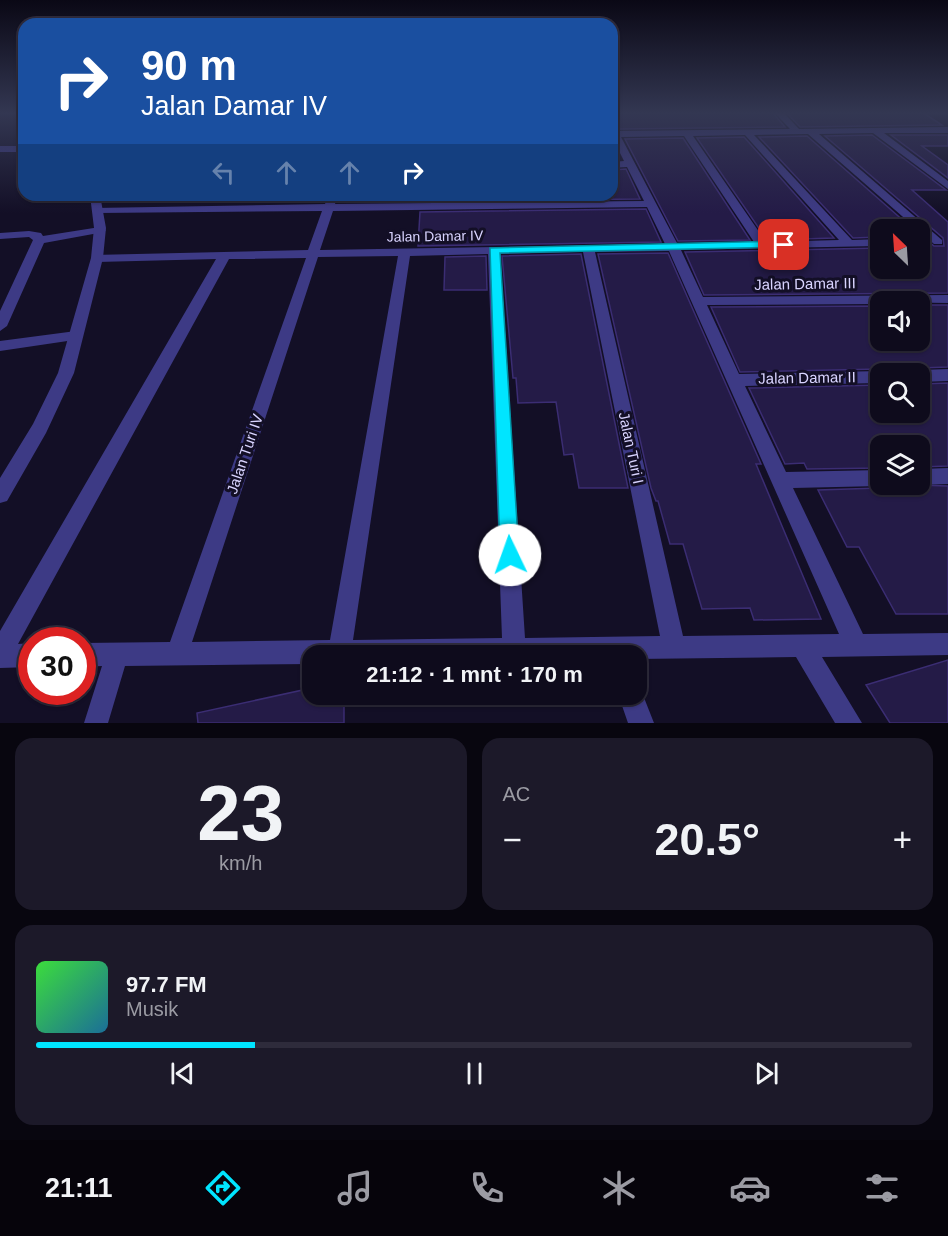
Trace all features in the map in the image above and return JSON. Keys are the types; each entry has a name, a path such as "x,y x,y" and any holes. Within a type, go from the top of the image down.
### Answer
{"street":[{"path":"621,146 674,247 856,645"},
{"path":"696,146 762,245"},
{"path":"760,146 849,243"},
{"path":"827,146 943,242"},
{"path":"895,146 948,186"},
{"path":"0,149 18,149"},
{"path":"618,165 631,164"},
{"name":"Jalan Turi IV","path":"177,654 330,201"},
{"path":"0,495 44,419 66,372 97,258 100,230 96,202 328,207 652,204"},
{"path":"39,240 100,230"},
{"path":"0,236 29,234 37,236 39,240"},
{"path":"0,326 39,240"},
{"name":"Jalan Damar IV","path":"97,258 870,243"},
{"name":"Jalan Turi I","path":"588,248 674,647"},
{"path":"494,250 514,645"},
{"path":"341,645 405,252"},
{"path":"18,655 0,655 225,255"},
{"path":"0,291 16,290"},
{"name":"Jalan Damar III","path":"699,302 948,299"},
{"path":"0,346 76,336"},
{"path":"930,376 948,375"},
{"name":"Jalan Damar II","path":"734,380 870,377"},
{"path":"930,477 948,476"},
{"path":"780,480 870,478"},
{"path":"647,649 948,644"},
{"path":"802,646 849,723"},
{"path":"96,655 302,652"},
{"path":"96,723 117,654"},
{"path":"634,705 641,723"}],"building":[{"path":"629,146 688,146 750,240 678,241"},
{"path":"702,146 752,146 834,238 767,240"},
{"path":"767,146 818,146 901,219 870,219 870,237 853,238"},
{"path":"836,146 886,146 946,190 912,190 948,222 948,293 870,291 870,294 704,295 685,252 870,248 870,279 930,279 930,243 934,246 944,246 943,238 930,227 930,219 921,219"},
{"path":"905,146 948,146 922,146 948,165 948,178"},
{"path":"626,169 640,199 618,199 618,170"},
{"path":"646,209 661,242 418,246 420,212"},
{"path":"668,253 761,464 756,464 821,619 754,620 750,608 702,609 683,544 670,544 658,501 651,488 598,254"},
{"path":"581,254 628,488 579,488 573,454 564,455 556,402 518,403 516,378 513,378 502,256"},
{"path":"486,256 487,290 444,290 445,257"},
{"path":"930,305 948,305 948,367 930,368 930,363 870,363 870,369 740,372 711,307 870,306 870,351 930,351"},
{"path":"948,383 948,466 930,467 930,435 870,435 870,468 807,469 804,463 785,464 749,388 870,385 870,423 930,423 930,384"},
{"path":"930,485 948,486 948,614 896,614 859,547 847,547 818,490 870,488 870,495 930,495"},
{"path":"948,660 948,723 890,723 866,685"},
{"path":"302,690 302,705 344,705 344,723 198,723 197,713"}],"route":[{"path":"510,555 494,250 784,245"}]}
